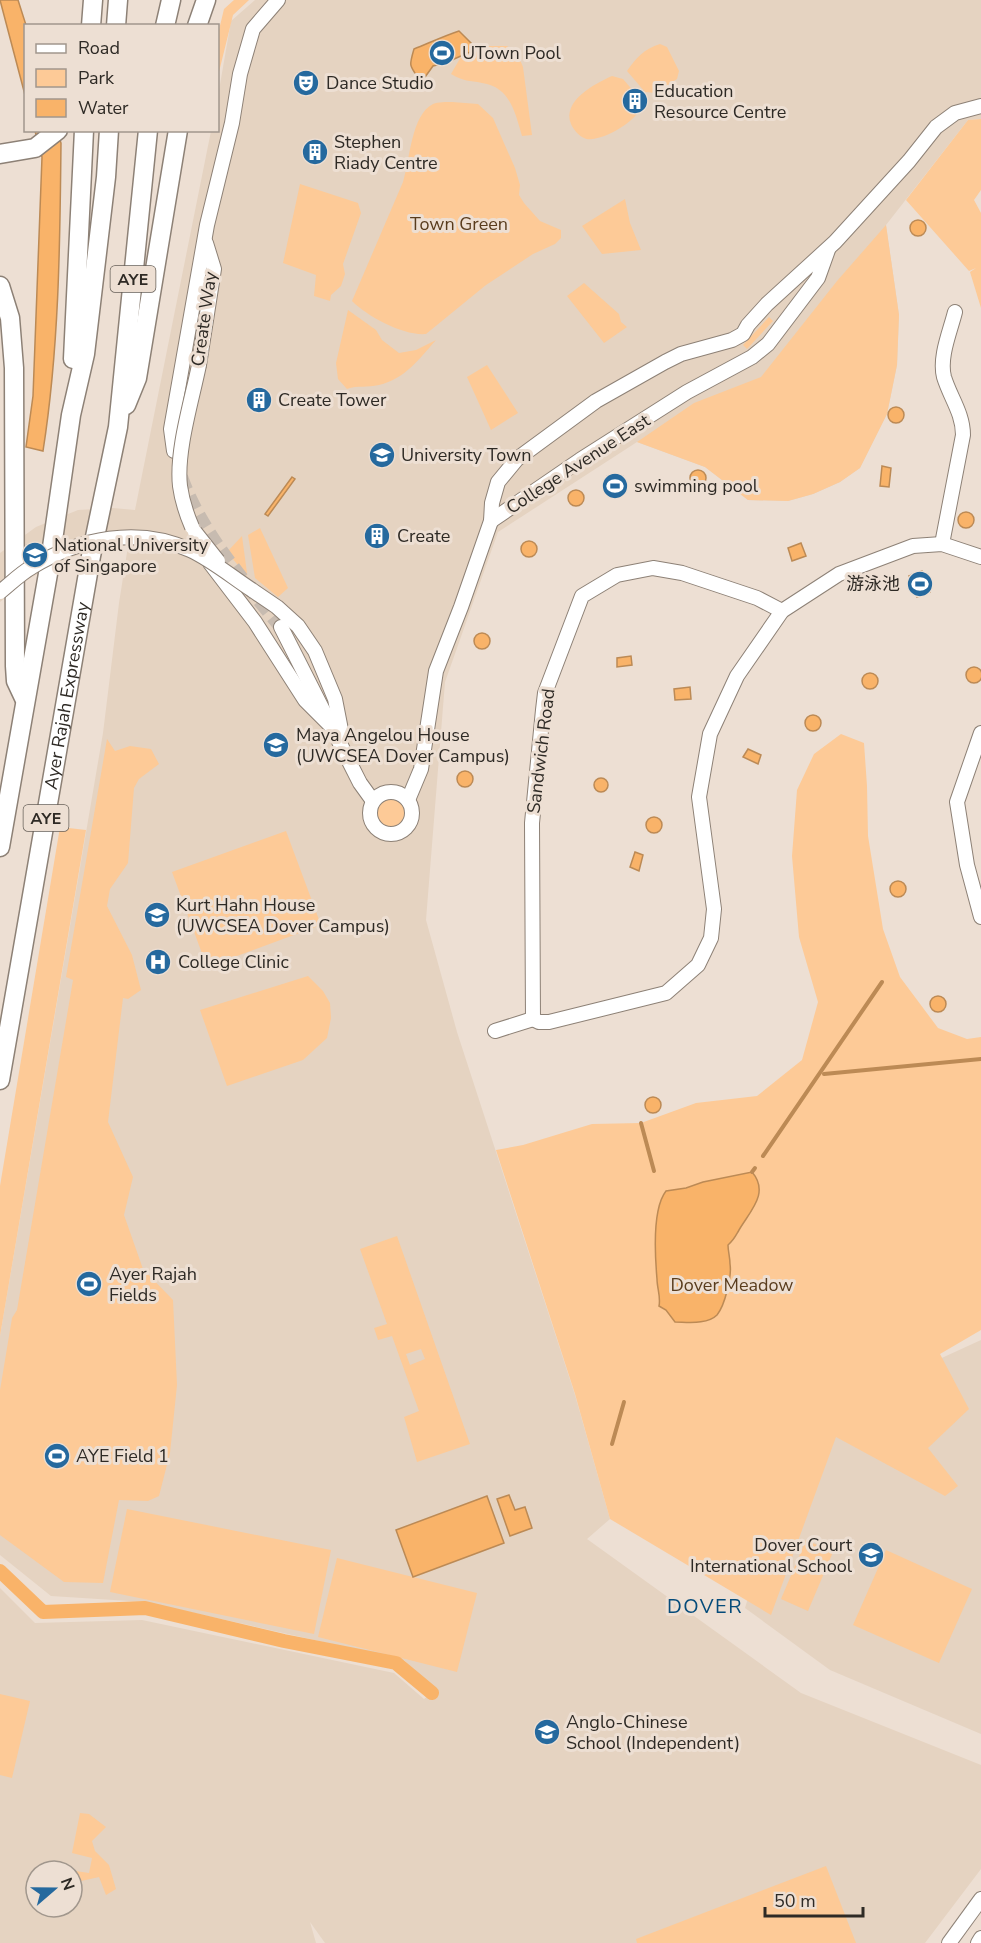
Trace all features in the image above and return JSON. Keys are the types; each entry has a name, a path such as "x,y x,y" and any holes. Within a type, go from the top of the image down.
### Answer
{"highway":[{"path":"91,24 93,0"},
{"path":"116,24 118,0"},
{"path":"157,24 159,0"},
{"path":"165,24 171,0"},
{"path":"198,24 206,0"},
{"path":"0,154 35,148 55,132"},
{"path":"71,415 84,132"},
{"name":"AYE","path":"0,847 49,568 71,415 85,354 106,177 109,132"},
{"name":"Ayer Rajah Expressway","path":"0,1080 92,556 118,427 148,132"},
{"path":"118,427 137,378 177,132"},
{"path":"0,286 10,318 14,368 15,666 16,681 25,700"}],"street":[{"path":"205,238 250,36 256,23 278,0"},
{"name":"College Avenue East","path":"491,521 492,503 498,482 517,459 596,401 665,362 681,354 732,340 743,334 767,304 829,248 909,161 936,127 955,114 981,106"},
{"name":"Create Way","path":"205,238 214,269 181,457 183,506 193,530 214,557 252,590"},
{"name":"Create Way","path":"174,451 171,429 205,238"},
{"name":"College Avenue East","path":"491,521 580,460 687,392 752,357 768,344 818,278 829,248"},
{"path":"942,543 963,435 963,424 944,374 945,352 955,312"},
{"path":"408,800 421,770 436,671 491,521"},
{"path":"0,592 31,567 69,548 94,540 126,536 156,539 191,550 277,607 298,626 315,651 335,699 345,752"},
{"path":"495,1031 533,1019 539,1022 549,1022 666,993 698,965 711,938 714,909 699,797 710,734 737,676 782,611 839,574 913,546 942,543 981,557"},
{"path":"209,561 255,622 311,707 333,728"},
{"name":"Sandwich Road","path":"533,1019 532,823 543,710 545,693 582,596 616,575 653,568 682,573 724,586 757,598 782,611"},
{"path":"281,627 360,783 373,801"},
{"path":"981,733 957,802 967,865 981,917"},
{"path":"397,792 408,800 412,811 410,822 402,831 392,834 381,831 372,821 370,814 373,801 384,793 397,792"},
{"path":"949,1943 981,1899"},
{"path":"978,1943 981,1938"}],"shaded area":[{"path":"255,0 981,0 981,119 968,120 886,225 899,315 897,365 887,414 860,468 840,482 813,494 788,501 748,500 705,467 637,442 498,532 445,682 426,920 457,1032 575,1395 610,1519 587,1539 801,1693 981,1765 981,1869 925,1943 325,1943 310,1922 316,1943 0,1943 0,1588 35,1623 142,1620 394,1673 424,1699 436,1690 404,1660 145,1602 51,1596 0,1555 0,1336 103,733 128,546 107,545 69,558 30,578 0,602 0,553 36,527 78,510 113,508 135,510 211,132 219,132 219,90 231,21"},
{"name":"Dover Court International School","path":"981,1340 981,1734 830,1670 745,1608 777,1502 826,1411"}],"green space":[{"path":"234,0 249,0 233,15 219,72 219,30 224,9"},
{"path":"660,44 667,47 679,71 677,79 655,93 645,92 627,71 641,54"},
{"path":"488,46 507,46 518,55 523,67 532,135 522,136 510,102 499,90 491,85 463,80 451,74 462,55 474,53"},
{"path":"612,76 623,79 634,92 640,103 638,112 625,125 607,135 598,138 584,138 571,124 569,116 571,108 581,94"},
{"name":"Town Green","path":"452,102 478,104 493,118 515,168 520,185 519,195 540,221 561,230 561,238 555,244 533,254 486,285 426,334 417,334 387,324 352,301 403,182 412,139 420,118 433,104"},
{"path":"981,119 981,190 974,200 981,213 981,308 970,272 976,268 969,271 906,200 968,120"},
{"path":"300,184 358,203 361,213 343,264 345,274 341,286 331,295 330,301 314,296 316,275 283,263"},
{"path":"625,199 630,223 641,250 602,254 582,226"},
{"path":"886,225 899,315 897,365 887,414 860,468 840,482 813,494 788,501 748,500 705,467 637,442 694,403 761,377 837,281"},
{"path":"584,283 619,314 621,322 627,327 604,343 567,296"},
{"path":"348,310 376,330 382,340 399,353 416,350 436,340 411,367 396,378 379,385 347,389 338,379 336,363"},
{"path":"769,317 773,321 747,349 743,345"},
{"path":"487,365 518,413 491,430 467,377"},
{"path":"260,528 288,588 278,597 255,578 248,535"},
{"path":"242,536 247,573 247,576 227,552"},
{"name":"Dover Meadow","path":"841,734 864,743 868,836 883,929 900,977 938,1028 967,1039 981,1037 981,1330 940,1354 969,1409 928,1448 958,1486 945,1496 836,1437 771,1615 610,1519 575,1394 496,1150 523,1145 592,1124 641,1123 696,1103 757,1096 802,1060 818,1002 799,937 792,856 797,790 814,754"},
{"name":"Ayer Rajah Fields","path":"107,739 115,751 130,746 151,749 159,764 139,779 134,788 128,863 110,889 107,906 132,955 141,990 128,999 123,998 108,1122 133,1177 124,1215 143,1269 173,1300 177,1385 170,1453 159,1496 148,1501 119,1500 103,1583 64,1582 0,1535 0,1390 12,1318 17,1310 73,980 66,977"},
{"path":"391,798 402,802 406,813 402,824 391,828 380,824 376,813 380,802"},
{"path":"60,827 86,830 0,1336 0,1186"},
{"path":"286,831 321,925 207,967 172,872"},
{"path":"308,976 323,991 330,1003 331,1018 327,1038 303,1060 227,1086 200,1010"},
{"path":"397,1236 470,1444 417,1462 404,1417 419,1411 392,1336 378,1340 374,1328 387,1324 360,1249","holes":["421,1349 425,1359 410,1365 406,1354"]},
{"path":"127,1509 331,1550 314,1634 110,1592"},
{"path":"806,1540 833,1552 808,1611 781,1599"},
{"path":"886,1550 972,1589 939,1663 853,1625"},
{"path":"337,1558 477,1593 457,1672 318,1637"},
{"path":"0,1694 30,1701 12,1778 0,1775"},
{"path":"80,1813 89,1814 106,1827 92,1841 95,1851 109,1865 116,1889 106,1895 99,1877 84,1880 84,1872 89,1873 92,1858 72,1853"},
{"path":"826,1866 856,1943 637,1943 636,1939"}],"water":[{"path":"0,0 18,0 26,24 24,91"},
{"name":"UTown Pool","path":"459,31 477,49 433,66 425,77 419,79 411,65 414,49"},
{"path":"35,132 57,132 61,143 59,259 52,374 43,451 26,447 33,396 42,157"},
{"path":"918,220 926,228 918,236 910,228"},
{"path":"896,407 904,415 896,423 888,415"},
{"path":"882,466 891,468 889,487 880,486"},
{"path":"698,470 706,478 698,486 690,478"},
{"path":"292,477 295,479 268,516 265,514"},
{"path":"576,490 584,498 576,506 568,498"},
{"path":"966,512 974,520 966,528 958,520"},
{"path":"529,541 537,549 529,557 521,549"},
{"path":"801,543 806,556 792,561 788,548"},
{"name":"游泳池","path":"922,571 930,592 917,597 909,576"},
{"path":"482,633 490,641 482,649 474,641"},
{"path":"631,656 632,665 617,667 617,658"},
{"path":"974,667 982,675 974,683 966,675"},
{"path":"870,673 878,681 870,689 862,681"},
{"path":"690,687 691,699 675,700 674,689"},
{"path":"813,715 821,723 813,731 805,723"},
{"path":"748,749 761,755 758,764 743,757"},
{"path":"465,771 473,779 465,787 457,779"},
{"path":"601,778 606,780 608,785 606,790 601,792 596,790 594,785 596,780"},
{"path":"654,817 662,825 654,833 646,825"},
{"path":"635,852 643,855 639,871 630,867"},
{"path":"898,881 906,889 898,897 890,889"},
{"path":"938,996 946,1004 938,1012 930,1004"},
{"path":"653,1097 661,1105 653,1113 645,1105"},
{"path":"752,1172 757,1180 759,1195 753,1209 728,1245 730,1276 720,1310 717,1315 708,1320 675,1322 666,1310 659,1306 657,1282 656,1221 658,1209 666,1191"},
{"path":"509,1495 515,1510 525,1507 532,1528 510,1536 497,1499"},
{"path":"487,1496 504,1543 413,1577 396,1530"}],"waterway":[{"path":"763,1156 882,982"},
{"path":"824,1074 981,1059"},
{"path":"641,1123 654,1171"},
{"path":"752,1172 755,1168"},
{"path":"612,1444 624,1402"},
{"path":"0,1571 43,1612 145,1608 284,1641 396,1663 432,1693"}],"tunnel":[{"path":"181,477 200,518 212,537 238,574 281,627"}],"place":[{"name":"UTown Pool","path":"442,53"},
{"name":"Dance Studio","path":"306,83"},
{"name":"Education Resource Centre","path":"635,101"},
{"name":"Stephen Riady Centre","path":"315,152"},
{"name":"Create Tower","path":"259,400"},
{"name":"University Town","path":"382,455"},
{"name":"swimming pool","path":"615,486"},
{"name":"Create","path":"377,536"},
{"name":"National University of Singapore","path":"35,555"},
{"name":"游泳池","path":"920,584"},
{"name":"Maya Angelou House (UWCSEA Dover Campus)","path":"276,745"},
{"name":"Kurt Hahn House (UWCSEA Dover Campus)","path":"157,915"},
{"name":"College Clinic","path":"158,962"},
{"name":"Ayer Rajah Fields","path":"89,1284"},
{"name":"AYE Field 1","path":"57,1456"},
{"name":"Dover Court International School","path":"871,1555"},
{"name":"Anglo-Chinese School (Independent)","path":"547,1732"}],"district":[{"name":"DOVER","path":"705,1606"}]}
